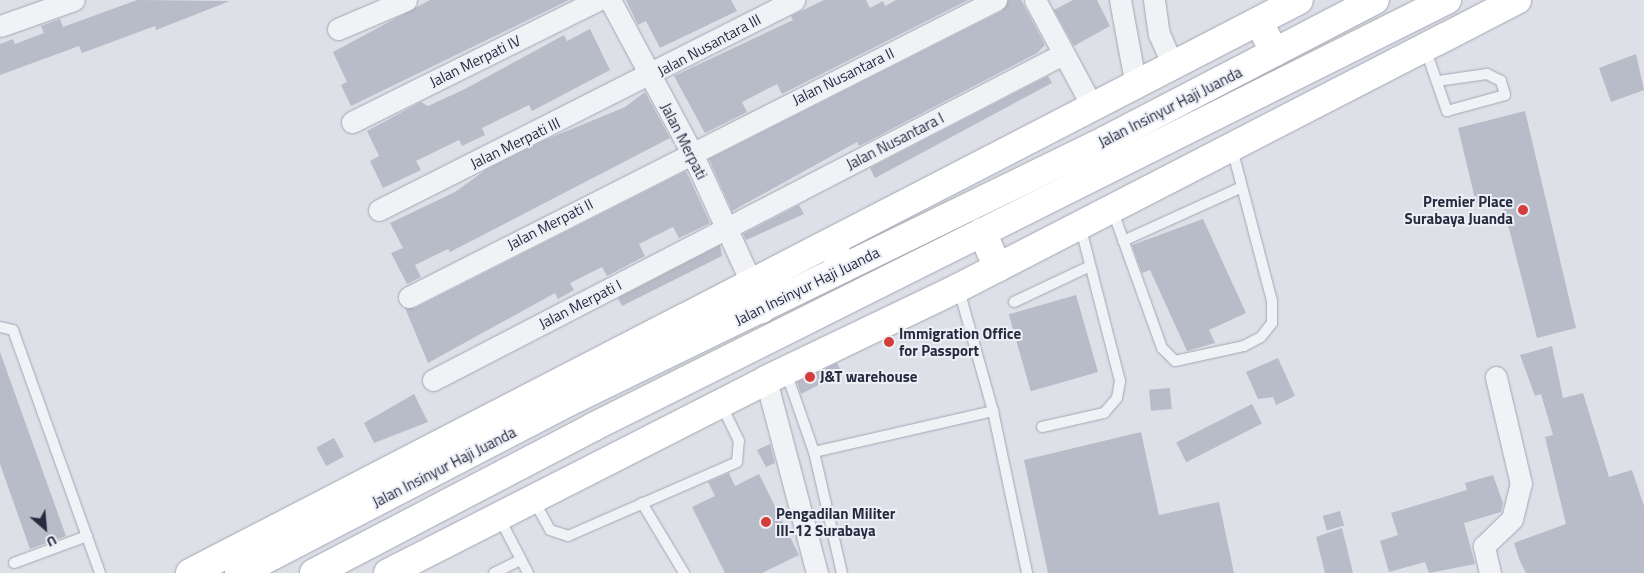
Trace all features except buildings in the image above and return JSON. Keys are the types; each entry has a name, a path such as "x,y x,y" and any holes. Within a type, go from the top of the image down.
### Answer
{"main road":[{"name":"Jalan Insinyur Haji Juanda","path":"239,573 756,296 831,243 1299,0"},
{"name":"Jalan Insinyur Haji Juanda","path":"190,573 756,296 842,268 1106,140 1375,0"},
{"name":"Jalan Insinyur Haji Juanda","path":"314,573 982,232 1447,0"},
{"path":"396,571 498,516 721,403 998,268 1424,45 1517,0"},
{"path":"1259,22 1274,52"},
{"path":"1106,140 1119,164"},
{"path":"982,232 998,268"},
{"path":"831,243 842,268"}],"street":[{"path":"0,26 74,0"},
{"path":"338,29 406,0"},
{"name":"Jalan Merpati IV","path":"352,122 598,0"},
{"name":"Jalan Merpati","path":"610,0 691,152 756,296"},
{"name":"Jalan Nusantara III","path":"650,76 794,0"},
{"name":"Jalan Nusantara II","path":"691,152 996,0"},
{"path":"1035,0 1092,106"},
{"path":"1120,0 1136,86"},
{"path":"1154,0 1159,34 1173,66"},
{"name":"Jalan Nusantara I","path":"726,228 1063,54"},
{"name":"Jalan Merpati III","path":"379,210 650,76"},
{"name":"Jalan Merpati II","path":"410,297 691,152"},
{"name":"Jalan Merpati I","path":"433,380 726,228"},
{"path":"776,376 817,573"},
{"path":"1490,573 1484,546 1512,519 1521,484 1496,377"}],"lane":[{"path":"1424,45 1438,81 1445,106 1452,113 1506,95 1501,81 1487,74 1438,81"},
{"path":"1111,208 1162,348 1175,361 1244,346 1261,337 1272,323 1272,301 1240,188 1231,146"},
{"path":"1123,241 1240,188"},
{"path":"1042,427 1104,413 1117,398 1120,381 1080,226"},
{"path":"1014,302 1090,266"},
{"path":"958,288 993,411 1027,573"},
{"path":"0,328 13,330 100,573"},
{"path":"776,376 814,452 842,573"},
{"path":"533,498 550,530 559,536 738,462 739,441 721,403"},
{"path":"814,452 993,411"},
{"path":"642,503 684,573"},
{"path":"498,516 528,573"},
{"path":"14,563 87,536"},
{"path":"494,573 522,560"}],"place":[{"name":"Premier Place Surabaya Juanda","path":"1523,210"},
{"name":"Immigration Office for Passport","path":"889,342"},
{"name":"J&T warehouse","path":"810,377"},
{"name":"Pengadilan Militer III-12 Surabaya","path":"766,522"}]}
